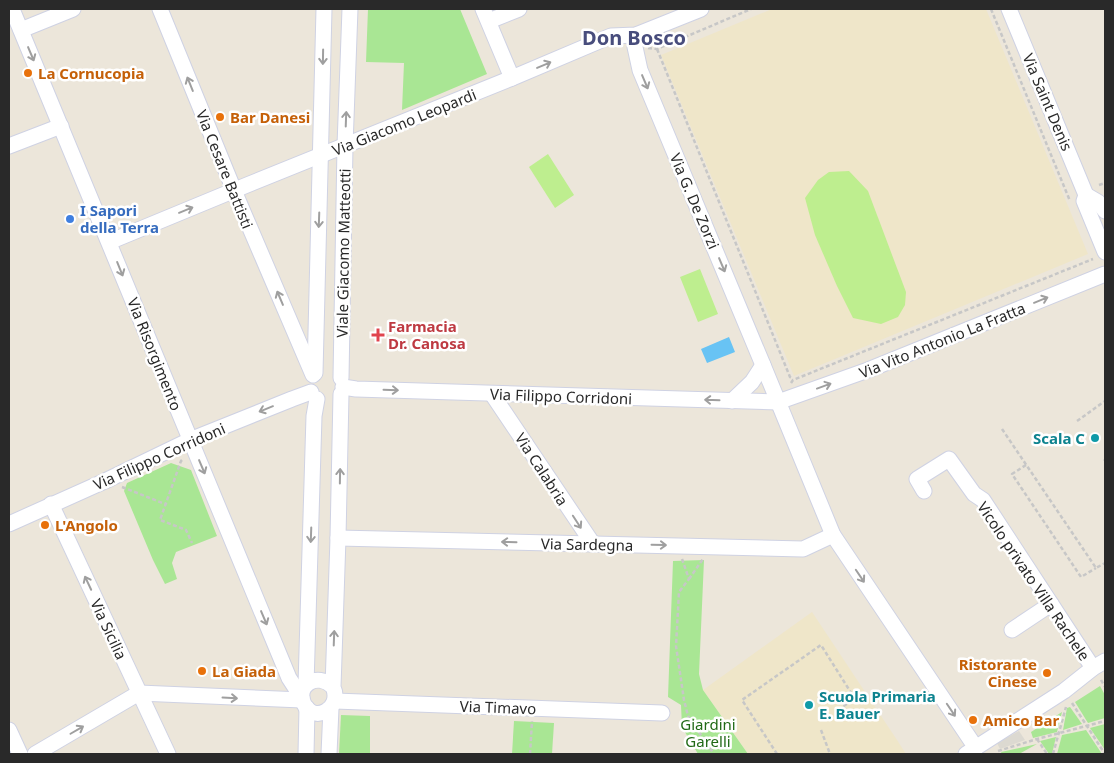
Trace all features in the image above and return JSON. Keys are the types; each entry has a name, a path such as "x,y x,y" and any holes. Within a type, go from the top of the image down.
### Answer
{"street":[{"name":"Via Risorgimento","path":"12,9 289,678 304,698"},
{"path":"21,30 73,9"},
{"name":"Via Cesare Battisti","path":"160,9 234,191 314,374"},
{"name":"Viale Giacomo Matteotti","path":"314,374 324,9"},
{"name":"Viale Giacomo Matteotti","path":"329,754 333,699 338,538 345,146 350,9"},
{"path":"512,78 486,15 519,9"},
{"name":"Via Giacomo Leopardi","path":"109,242 611,36 636,35 701,9"},
{"name":"Via Saint Denis","path":"1009,9 1086,195 1084,201 1100,255"},
{"name":"Via G. De Zorzi","path":"636,35 635,47 640,70 764,365 832,536 982,750"},
{"path":"9,146 60,126"},
{"path":"1086,195 1098,202 1105,211"},
{"name":"Via Vito Antonio La Fratta","path":"778,402 868,370 1105,274"},
{"path":"293,329 316,326"},
{"path":"732,400 752,382 764,365"},
{"path":"306,754 304,698 314,416 314,396 310,384 314,374 321,369 329,368 336,372 342,386 334,400 325,402 314,396"},
{"name":"Via Filippo Corridoni","path":"342,386 356,389 492,394 778,402"},
{"name":"Via Calabria","path":"492,394 593,544"},
{"name":"Via Filippo Corridoni","path":"9,524 106,481 190,440 292,399 314,396"},
{"name":"Vicolo privato Villa Rachele","path":"924,491 917,479 949,459 974,494 983,500 1051,604 1099,665"},
{"name":"Via Sicilia","path":"51,504 168,754"},
{"name":"Via Sardegna","path":"338,538 803,549 832,536"},
{"path":"1012,630 1051,604"},
{"path":"982,750 1099,665"},
{"path":"322,680 328,683 333,699 326,712 320,713 312,712 304,698 311,681 322,680"},
{"path":"35,754 139,693 304,698"},
{"name":"Via Timavo","path":"333,699 662,713"},
{"path":"9,730 20,754"}],"path":[{"path":"751,9 657,48 790,377 794,380 1100,255"},
{"path":"991,9 1037,128 1072,206"},
{"path":"1099,185 1105,183"},
{"path":"1077,421 1105,401"},
{"path":"1002,429 1096,568"},
{"path":"188,456 181,461 160,520 186,530 192,543"},
{"path":"1026,465 1012,474 1082,577 1105,563"},
{"path":"116,485 165,504"},
{"path":"682,558 689,579"},
{"path":"704,558 679,592 676,646 688,716 714,754"},
{"path":"777,754 742,700 821,645 855,698 842,707"},
{"path":"1102,683 1105,687"},
{"path":"1072,703 1105,754"},
{"path":"1053,754 1066,707"},
{"path":"530,754 532,720"},
{"path":"982,750 1037,739 1105,721"},
{"path":"821,730 830,754"},
{"path":"1037,739 1046,754"}],"shaded area":[{"path":"772,9 986,9 1088,254 794,376 661,55"},
{"path":"812,612 906,754 748,754 703,690"},
{"path":"1019,731 1025,740 1000,749 997,743"}],"green space":[{"path":"368,9 460,9 487,74 402,110 404,63 366,62"},
{"path":"548,154 574,195 555,208 529,167"},
{"path":"849,171 868,191 906,292 905,305 898,317 881,324 853,318 815,235 805,198 818,180 829,172"},
{"path":"700,269 718,314 698,322 680,277"},
{"path":"171,463 191,470 217,536 176,552 172,563 177,579 165,584 124,491 127,483"},
{"name":"Giardini Garelli","path":"704,560 699,674 703,690 748,754 698,754 682,727 681,705 668,697 673,561"},
{"path":"1100,686 1105,695 1105,718 1088,723 1075,702"},
{"path":"1070,707 1082,724 1063,730 1067,708"},
{"path":"1062,712 1057,732 1033,738 1031,732"},
{"path":"341,715 370,716 370,754 339,754"},
{"path":"514,721 554,723 552,754 512,754"},
{"path":"1105,724 1105,750 1090,728"},
{"path":"1086,730 1102,754 1057,754 1062,735"},
{"path":"1056,737 1052,754 1049,754 1040,741"},
{"path":"1037,744 1019,754 1002,754 1001,752"}],"water":[{"path":"729,337 735,352 707,363 701,349"}],"place":[{"name":"La Cornucopia","path":"28,73"},
{"name":"Bar Danesi","path":"220,117"},
{"name":"I Sapori della Terra","path":"70,219"},
{"name":"Farmacia Dr. Canosa","path":"378,335"},
{"name":"Scala C","path":"1095,438"},
{"name":"L'Angolo","path":"45,525"},
{"name":"La Giada","path":"202,671"},
{"name":"Ristorante Cinese","path":"1047,673"},
{"name":"Scuola Primaria E. Bauer","path":"809,705"},
{"name":"Amico Bar","path":"973,720"}],"district":[{"name":"Don Bosco","path":"634,37"}]}
